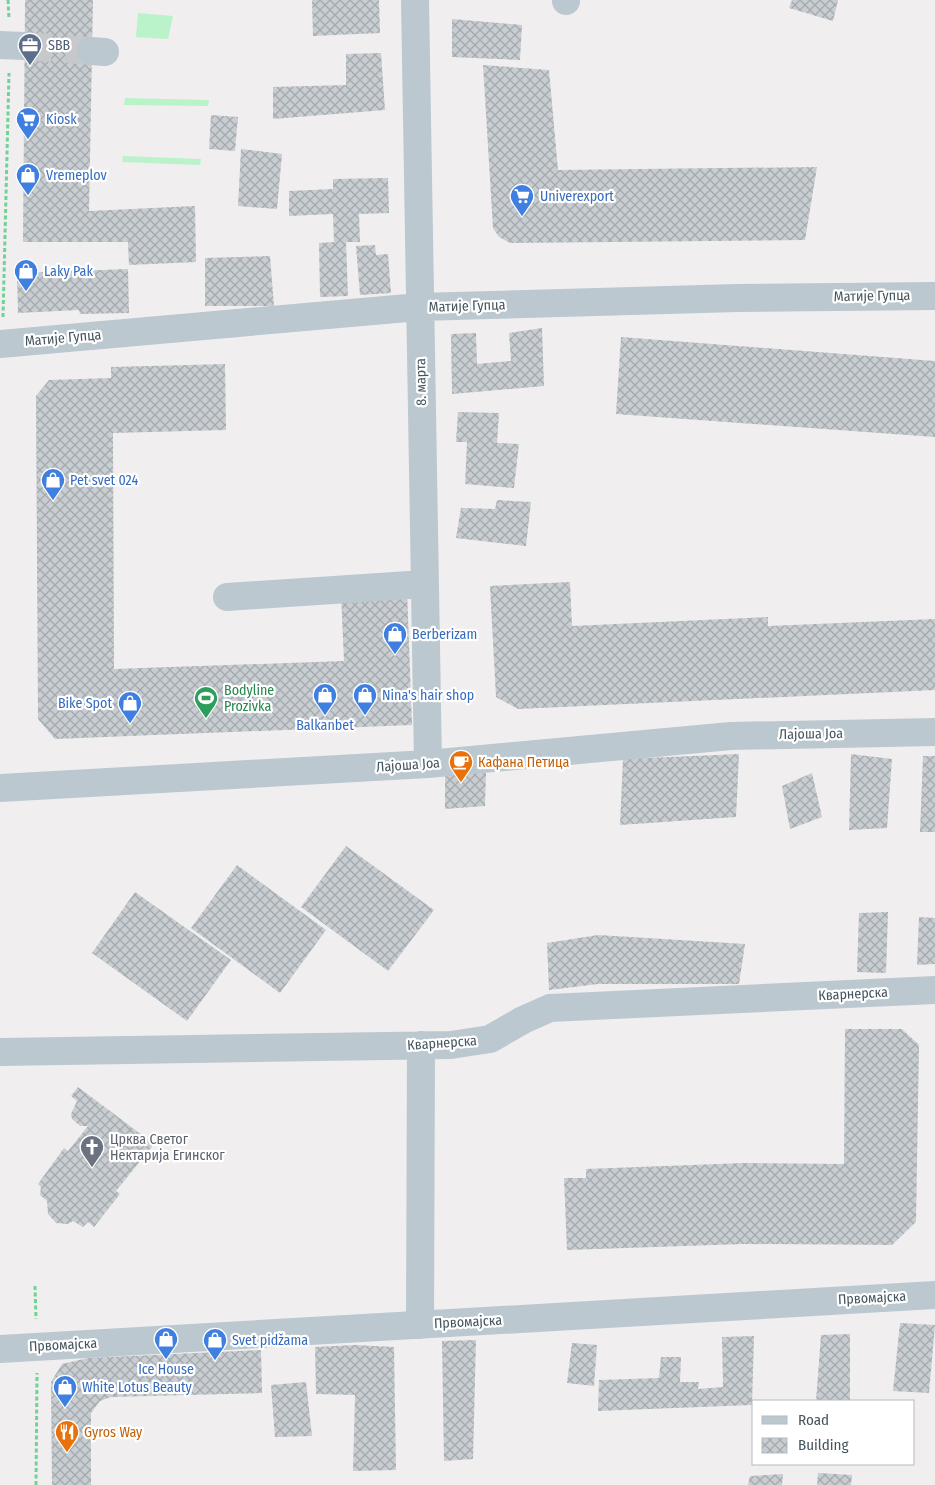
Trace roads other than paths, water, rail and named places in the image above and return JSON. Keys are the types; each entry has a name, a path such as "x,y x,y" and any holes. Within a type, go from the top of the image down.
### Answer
{"street":[{"name":"8. марта","path":"415,0 428,764"},
{"name":"Матије Гупца","path":"1,343 419,307 737,298 935,296"},
{"path":"227,598 424,584"},
{"name":"Лајоша Јоа","path":"0,788 428,764 731,736 935,732"},
{"name":"Кварнерска","path":"0,1052 451,1044 490,1039 523,1020 550,1008 935,990"},
{"path":"420,1324 421,1045"},
{"name":"Првомајска","path":"0,1349 935,1295"}],"tunnel":[{"path":"24,46 91,51"}],"place":[{"name":"SBB","path":"30,66"},
{"name":"Kiosk","path":"28,140"},
{"name":"Vremeplov","path":"28,196"},
{"name":"Univerexport","path":"522,217"},
{"name":"Laky Pak","path":"26,292"},
{"name":"Pet svet 024","path":"53,501"},
{"name":"Berberizam","path":"395,655"},
{"name":"Balkanbet","path":"325,716"},
{"name":"Nina's hair shop","path":"365,716"},
{"name":"Bodyline Prozivka","path":"206,719"},
{"name":"Bike Spot","path":"130,724"},
{"name":"Кафана Петица","path":"461,783"},
{"name":"Црква Светог Нектарија Егинског","path":"92,1168"},
{"name":"Ice House","path":"166,1360"},
{"name":"Svet pidžama","path":"215,1361"},
{"name":"White Lotus Beauty","path":"65,1408"},
{"name":"Gyros Way","path":"67,1453"}]}
